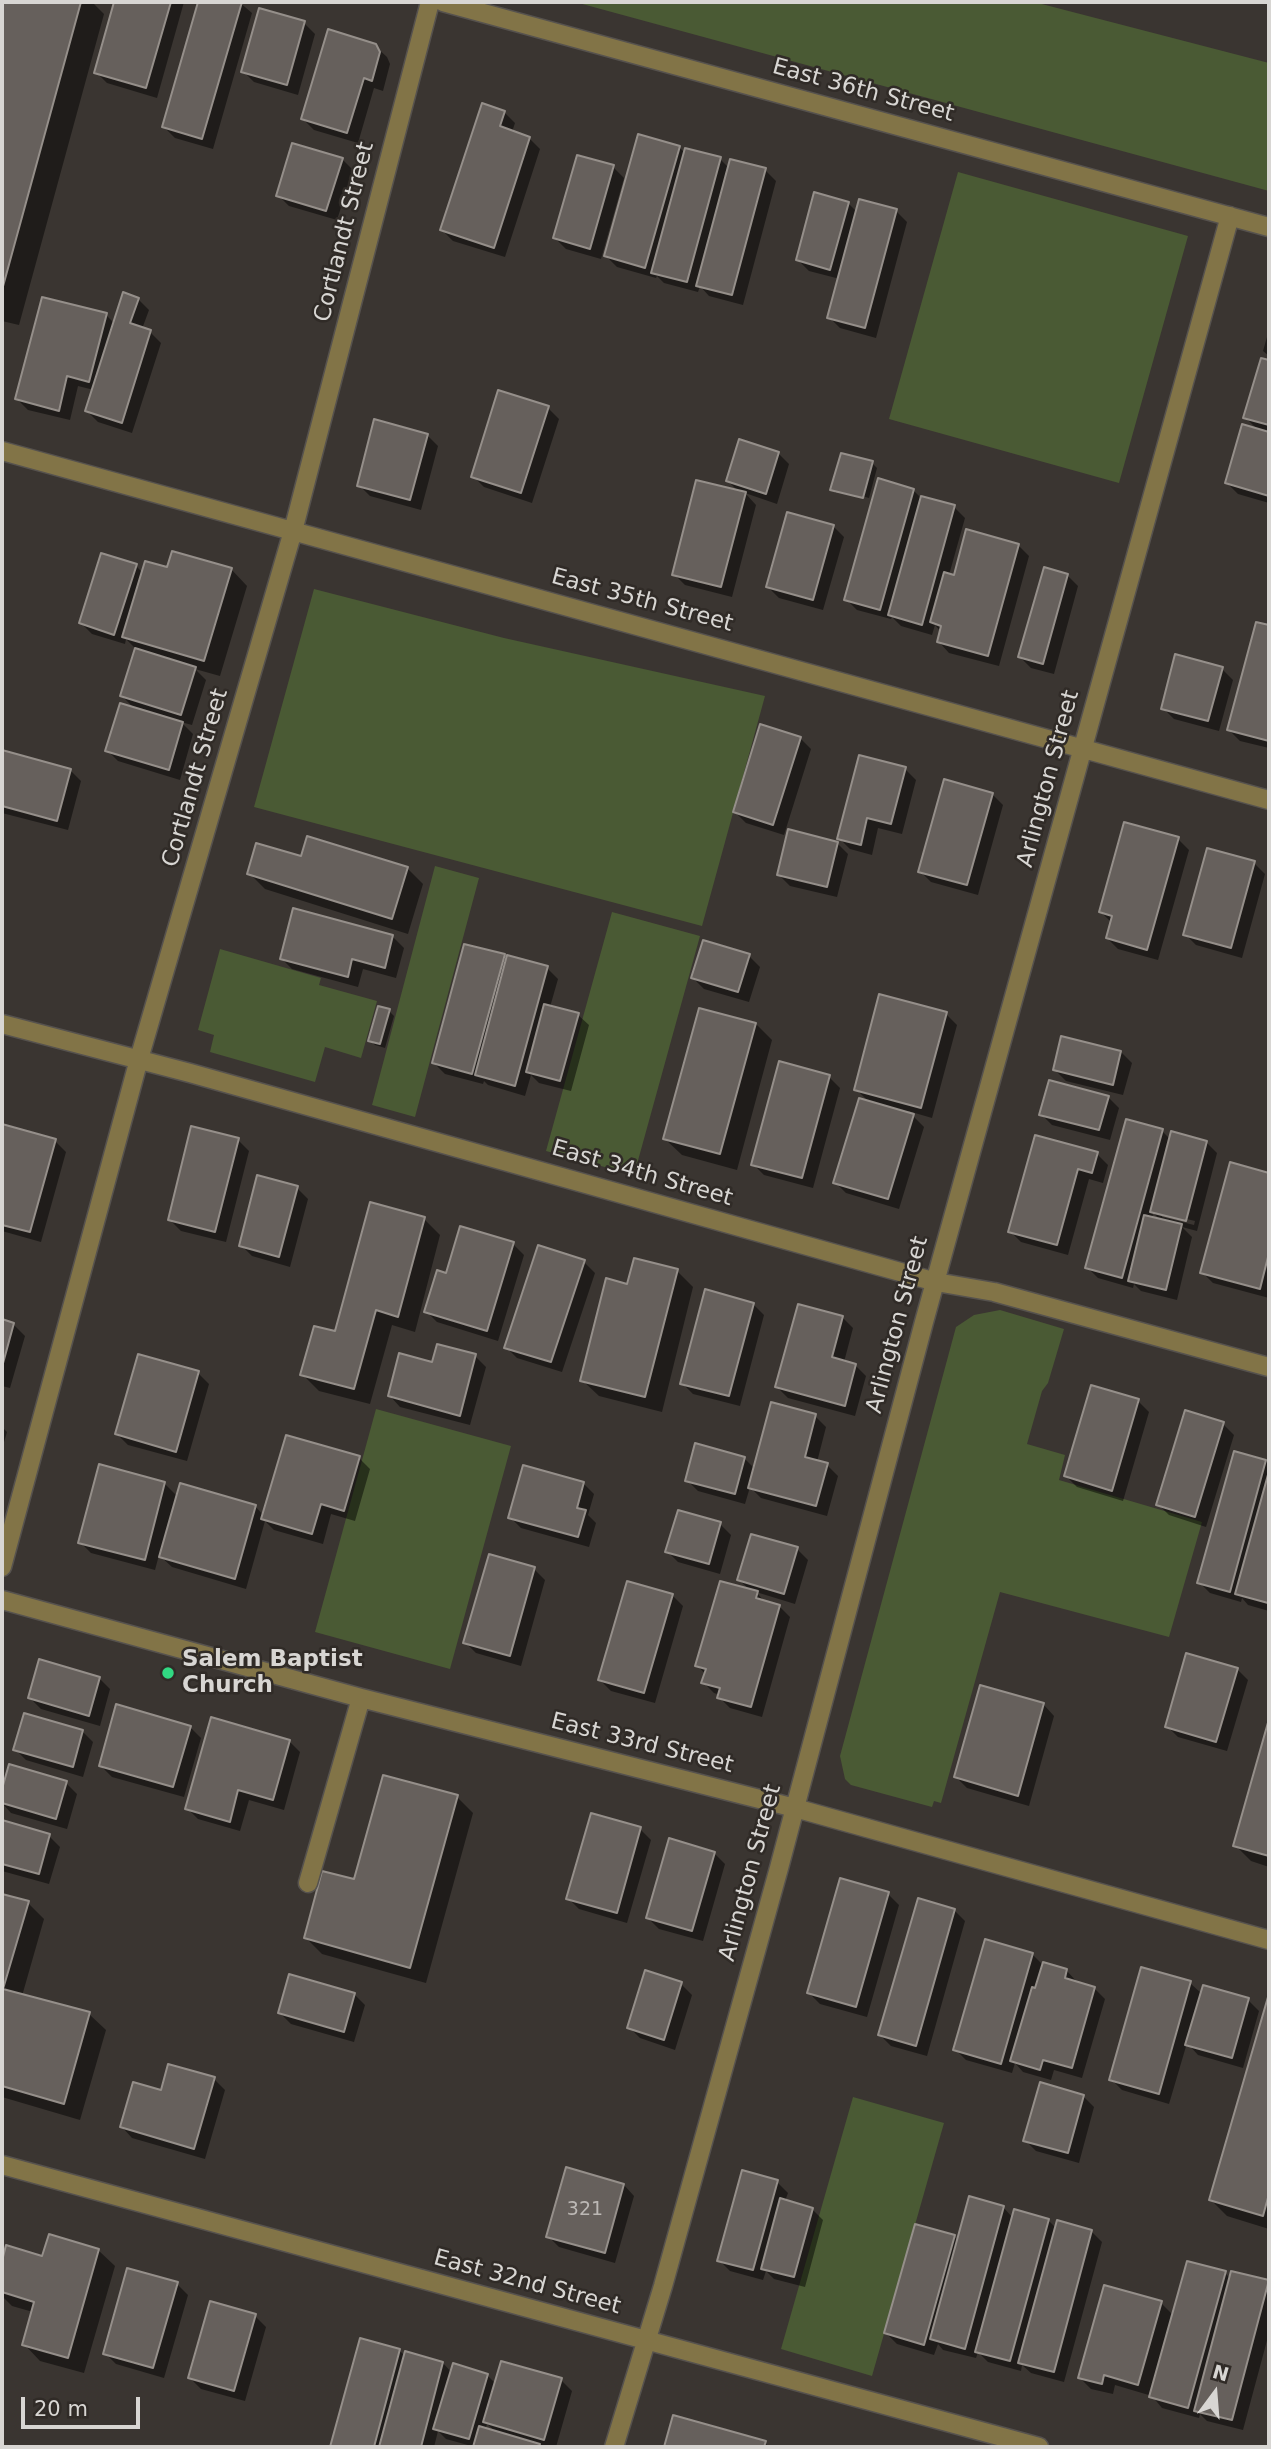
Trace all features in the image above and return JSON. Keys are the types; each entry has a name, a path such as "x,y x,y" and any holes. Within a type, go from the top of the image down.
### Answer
{"street":[{"name":"Cortlandt Street","path":"2,1567 139,1059 293,531 430,2"},
{"name":"East 36th Street","path":"443,2 1269,227"},
{"name":"Arlington Street","path":"614,2447 666,2272 795,1808 936,1282 1230,216"},
{"name":"East 35th Street","path":"2,451 1269,800"},
{"name":"East 34th Street","path":"2,1024 139,1059 936,1282 994,1292 1269,1367"},
{"name":"East 33rd Street","path":"2,1600 361,1698 795,1808 1269,1940"},
{"path":"308,1883 361,1698"},
{"name":"East 32nd Street","path":"2,2165 1038,2447"}],"green space":[{"path":"575,2 1034,2 1269,63 1269,191"},
{"path":"958,172 1188,236 1119,483 889,419"},
{"path":"314,589 504,638 765,696 702,926 254,807"},
{"path":"435,866 479,878 415,1117 372,1105"},
{"path":"612,912 700,936 634,1175 546,1151"},
{"path":"220,949 321,978 319,985 377,1001 361,1058 325,1047 315,1082 210,1052 214,1035 198,1030"},
{"path":"1000,1310 1064,1329 1027,1444 1065,1455 1059,1480 1202,1522 1169,1637 1000,1592 941,1803 934,1801 932,1807 851,1785 845,1779 840,1756 956,1327 974,1315"},
{"path":"376,1409 511,1446 450,1669 315,1632"},
{"path":"853,2097 944,2123 872,2376 781,2349"}],"building":[{"path":"2,2 81,2 2,290"},
{"path":"114,2 171,2 146,88 94,73"},
{"path":"198,2 242,2 202,139 162,127"},
{"path":"259,8 305,21 287,85 241,72"},
{"path":"328,29 376,44 380,52 372,81 364,78 347,133 301,119"},
{"path":"482,103 505,111 500,126 530,137 494,248 440,230"},
{"path":"638,134 680,146 645,268 604,256"},
{"path":"292,143 343,158 326,211 276,196"},
{"path":"685,148 721,157 687,282 651,273"},
{"path":"577,155 614,165 590,249 553,238"},
{"path":"730,159 766,168 732,295 696,286"},
{"path":"814,192 849,202 830,270 796,260"},
{"path":"859,199 897,209 865,328 827,318"},
{"path":"123,292 139,298 130,323 151,330 122,423 85,411"},
{"path":"42,297 107,313 89,382 67,376 59,411 15,399"},
{"path":"1261,358 1269,360 1269,425 1243,418"},
{"path":"498,390 549,406 521,493 471,477"},
{"path":"374,419 428,434 410,500 357,486"},
{"path":"1242,424 1269,432 1269,496 1225,483"},
{"path":"739,439 779,452 766,494 726,481"},
{"path":"841,453 873,461 863,498 830,490"},
{"path":"878,478 914,489 880,610 844,600"},
{"path":"696,480 746,492 721,587 672,575"},
{"path":"921,496 955,505 922,625 888,615"},
{"path":"787,512 834,525 813,600 766,587"},
{"path":"966,529 1019,544 988,656 937,642 941,626 930,622 944,572 954,575"},
{"path":"172,551 232,568 204,661 122,637 145,561 167,567"},
{"path":"101,553 137,564 114,635 79,623"},
{"path":"1044,567 1068,574 1043,664 1018,657"},
{"path":"1256,622 1269,625 1269,741 1227,730"},
{"path":"135,648 196,667 181,715 120,696"},
{"path":"1175,654 1223,667 1208,721 1161,709"},
{"path":"120,703 183,722 169,770 105,751"},
{"path":"760,724 801,737 773,825 733,812"},
{"path":"2,750 71,769 57,821 2,806"},
{"path":"859,755 906,767 891,824 867,818 861,845 837,839"},
{"path":"944,779 993,793 967,885 918,872"},
{"path":"1124,822 1179,837 1147,950 1106,938 1112,916 1099,912"},
{"path":"788,829 838,842 827,887 777,875"},
{"path":"307,836 408,867 392,919 247,874 256,843 301,856"},
{"path":"1207,848 1255,861 1231,948 1183,935"},
{"path":"293,908 393,935 385,968 352,959 348,977 280,959"},
{"path":"703,940 750,954 738,992 691,978"},
{"path":"464,944 505,954 472,1074 432,1063"},
{"path":"507,955 548,966 515,1086 475,1075"},
{"path":"879,994 947,1012 921,1108 854,1090"},
{"path":"544,1004 579,1013 560,1081 526,1072"},
{"path":"378,1006 390,1009 380,1044 368,1041"},
{"path":"699,1008 756,1023 720,1154 663,1139"},
{"path":"1061,1036 1121,1051 1113,1085 1053,1070"},
{"path":"779,1061 830,1075 802,1178 751,1165"},
{"path":"1049,1080 1109,1096 1099,1130 1039,1115"},
{"path":"859,1098 914,1114 888,1199 833,1183"},
{"path":"1126,1119 1163,1129 1122,1278 1085,1268"},
{"path":"2,1124 56,1139 30,1232 2,1225"},
{"path":"191,1126 239,1138 215,1232 168,1220"},
{"path":"1171,1131 1207,1141 1186,1221 1150,1212"},
{"path":"1035,1135 1098,1152 1092,1173 1078,1169 1057,1245 1008,1232"},
{"path":"1230,1162 1269,1173 1269,1253 1260,1289 1200,1273"},
{"path":"257,1175 298,1186 279,1257 239,1246"},
{"path":"370,1202 425,1217 398,1317 376,1310 354,1389 300,1375 314,1326 335,1331"},
{"path":"1144,1215 1182,1224 1166,1290 1128,1281"},
{"path":"460,1226 514,1242 487,1331 424,1312 437,1270 446,1273"},
{"path":"538,1245 585,1260 551,1362 504,1348"},
{"path":"634,1258 678,1269 645,1397 580,1381 606,1278 627,1284"},
{"path":"705,1289 754,1303 729,1396 680,1384"},
{"path":"798,1304 843,1316 832,1357 856,1364 845,1406 775,1387"},
{"path":"2,1319 14,1323 2,1367"},
{"path":"437,1344 476,1354 460,1416 388,1396 399,1353 432,1362"},
{"path":"138,1354 199,1371 176,1452 115,1434"},
{"path":"1091,1385 1139,1399 1112,1491 1064,1476"},
{"path":"771,1402 816,1414 805,1457 828,1463 816,1506 748,1488"},
{"path":"1185,1410 1224,1422 1195,1517 1156,1505"},
{"path":"286,1435 360,1456 344,1511 321,1504 312,1534 261,1519"},
{"path":"695,1443 745,1457 735,1494 685,1481"},
{"path":"1234,1451 1266,1460 1230,1592 1197,1583"},
{"path":"99,1464 165,1482 145,1560 78,1543"},
{"path":"523,1465 584,1482 577,1508 586,1510 578,1537 508,1518"},
{"path":"1269,1471 1269,1597 1268,1603 1235,1594"},
{"path":"180,1483 256,1505 235,1579 159,1557"},
{"path":"678,1510 721,1522 709,1564 665,1552"},
{"path":"751,1534 798,1547 784,1594 737,1580"},
{"path":"489,1554 535,1567 510,1656 463,1643"},
{"path":"627,1581 673,1594 644,1693 598,1680"},
{"path":"720,1581 758,1591 756,1598 780,1605 751,1707 717,1698 720,1688 701,1683 706,1669 695,1666"},
{"path":"1186,1653 1238,1668 1216,1742 1165,1727"},
{"path":"39,1659 100,1677 89,1716 28,1698"},
{"path":"980,1685 1044,1703 1018,1796 954,1777"},
{"path":"116,1704 191,1726 173,1787 99,1766"},
{"path":"24,1713 83,1730 73,1767 13,1750"},
{"path":"211,1717 290,1740 273,1800 238,1790 230,1822 185,1809"},
{"path":"1269,1719 1269,1856 1233,1846"},
{"path":"9,1764 67,1781 56,1819 2,1803 2,1789"},
{"path":"383,1775 458,1795 410,1968 304,1938 322,1871 354,1879"},
{"path":"591,1813 641,1827 617,1913 566,1899"},
{"path":"2,1820 50,1834 39,1874 2,1864"},
{"path":"669,1838 715,1852 692,1931 646,1918"},
{"path":"840,1878 889,1892 856,2007 807,1993"},
{"path":"2,1894 29,1901 3,1989 90,2012 64,2104 2,2086"},
{"path":"918,1898 955,1909 916,2046 878,2035"},
{"path":"985,1939 1033,1953 1001,2064 953,2050"},
{"path":"1043,1962 1067,1969 1065,1978 1095,1987 1072,2068 1043,2060 1040,2070 1010,2061 1032,1987 1035,1988"},
{"path":"1141,1967 1191,1981 1159,2094 1109,2080"},
{"path":"645,1970 682,1982 664,2040 627,2028"},
{"path":"289,1974 355,1993 344,2032 278,2013"},
{"path":"1203,1985 1249,1998 1232,2058 1185,2045"},
{"path":"1268,1997 1269,2194 1263,2216 1209,2200"},
{"path":"168,2064 215,2077 194,2149 120,2127 133,2082 161,2090"},
{"path":"1040,2082 1084,2095 1068,2153 1023,2141"},
{"path":"566,2167 624,2184 605,2253 546,2237"},
{"path":"742,2170 778,2180 753,2270 717,2261"},
{"path":"969,2196 1004,2206 965,2349 930,2339"},
{"path":"780,2198 813,2208 794,2277 761,2269"},
{"path":"1014,2209 1049,2219 1010,2361 975,2352"},
{"path":"1057,2220 1092,2230 1054,2372 1018,2363"},
{"path":"915,2224 955,2235 924,2345 884,2333"},
{"path":"49,2234 99,2249 68,2358 22,2345 34,2302 2,2292 2,2261 6,2245 42,2256"},
{"path":"1187,2261 1226,2271 1188,2408 1149,2397"},
{"path":"127,2268 178,2282 153,2368 103,2354"},
{"path":"1231,2271 1269,2280 1232,2420 1194,2411"},
{"path":"1104,2285 1162,2301 1138,2385 1104,2375 1102,2384 1078,2378"},
{"path":"210,2301 256,2314 234,2391 188,2378"},
{"path":"360,2338 400,2349 374,2447 330,2447"},
{"path":"405,2351 443,2362 421,2447 379,2447"},
{"path":"501,2361 562,2378 544,2440 483,2422"},
{"path":"453,2363 488,2374 469,2439 433,2429"},
{"path":"673,2415 766,2441 764,2447 664,2447"},
{"path":"479,2426 540,2444 539,2447 473,2447"}],"place":[{"name":"Salem Baptist Church","path":"168,1673"}]}
